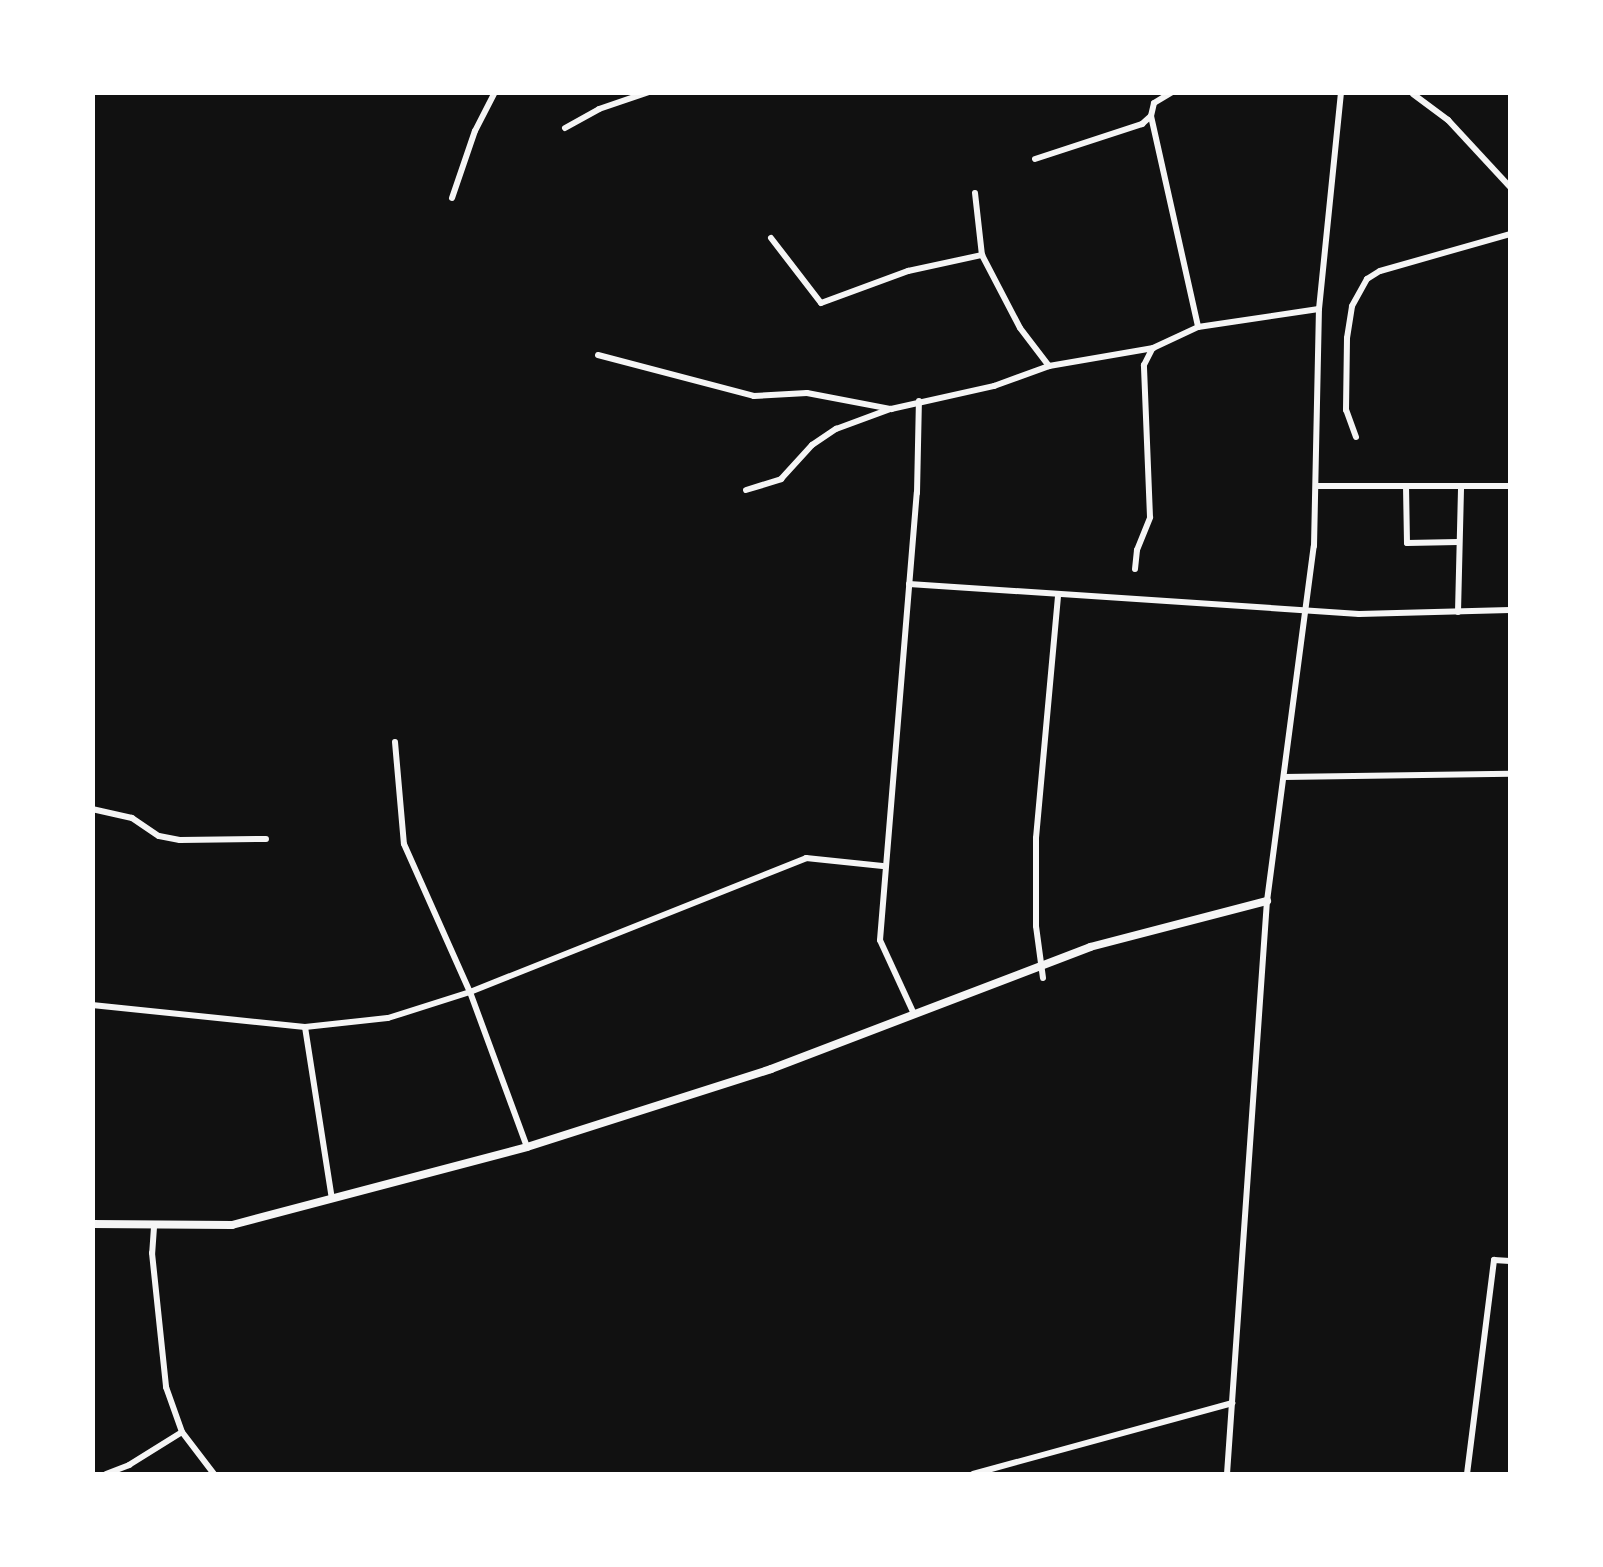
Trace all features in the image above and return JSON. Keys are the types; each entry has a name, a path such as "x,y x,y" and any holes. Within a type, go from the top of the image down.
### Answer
{"street":[{"path":"452,198 475,131 495,92"},
{"path":"565,128 600,109 649,92"},
{"path":"1172,92 1154,103 1151,116 1198,326"},
{"path":"1227,1474 1266,901 1305,610 1317,486 1320,309 1341,92"},
{"path":"1412,94 1448,120 1510,187"},
{"path":"1035,159 1142,124 1151,116"},
{"path":"974,194 982,255 1020,328 1048,366"},
{"path":"1356,437 1346,410 1347,338 1352,306 1367,279 1380,271 1510,234"},
{"path":"771,238 820,303 908,271 982,255"},
{"path":"746,490 781,479 812,445 836,429 891,409 994,386 1048,366 1153,348 1198,326 1320,309"},
{"path":"1135,569 1136,550 1150,517 1144,365 1153,348"},
{"path":"598,355 754,396 807,393 891,409"},
{"path":"914,1014 880,940 883,866 909,584 919,401"},
{"path":"1317,486 1510,486"},
{"path":"1406,486 1407,543 1458,542"},
{"path":"1458,612 1461,486"},
{"path":"909,584 1305,610 1510,610"},
{"path":"1043,978 1036,838 1058,594"},
{"path":"395,742 404,844 470,992 527,1148"},
{"path":"1284,777 1510,774"},
{"path":"92,809 132,818 158,836 180,840 266,839"},
{"path":"92,1006 305,1027 388,1018 470,992 806,858 883,866"},
{"path":"92,1224 232,1224 527,1148 770,1069 1090,946 1266,901"},
{"path":"305,1027 332,1200"},
{"path":"154,1227 166,1387 182,1432 214,1474"},
{"path":"1467,1474 1494,1260 1510,1262"},
{"path":"973,1474 1233,1403"},
{"path":"106,1474 130,1465 182,1432"}]}
